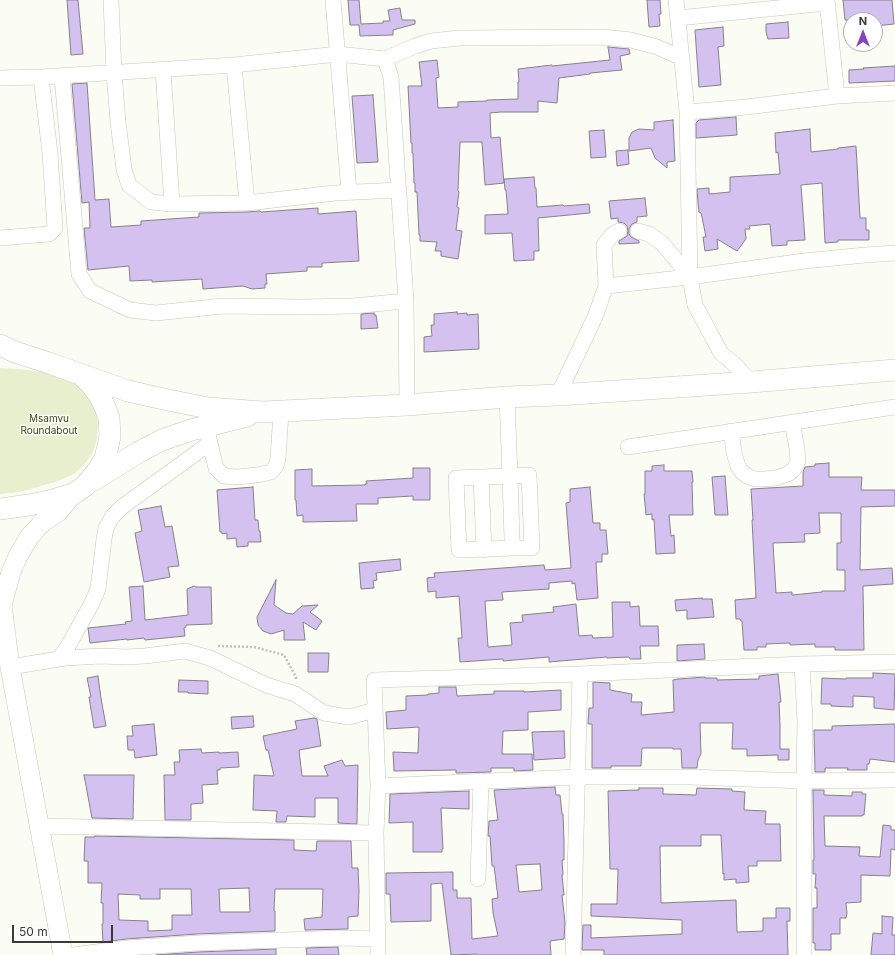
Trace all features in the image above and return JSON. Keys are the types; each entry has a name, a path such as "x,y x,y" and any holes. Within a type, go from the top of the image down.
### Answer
{"highway":[{"path":"0,345 14,352 128,391 208,408 272,412 407,406 508,397 751,382 895,370"},
{"path":"0,358 20,359 52,364"},
{"path":"79,490 98,470 105,458 110,436 109,418 105,407 91,384 80,374"},
{"path":"0,509 49,501 79,490 139,452 162,440 191,430 208,435 272,412"}],"main road":[{"path":"63,955 10,667 1,604 11,572 30,536 42,522 58,512 79,490"}],"street":[{"path":"111,0 114,73 124,169 129,185 151,202 172,204 247,203 349,192 399,190"},
{"path":"332,0 338,54 349,192"},
{"path":"676,0 687,112 690,277 695,305 721,353 751,382"},
{"path":"678,18 827,2 837,96"},
{"path":"0,78 62,76 234,65 338,54 385,59 431,41 460,38 602,37 631,40 657,47 682,58"},
{"path":"385,59 392,78 406,301 407,406"},
{"path":"234,65 247,203"},
{"path":"163,70 172,204"},
{"path":"62,76 79,274 90,290 130,310 156,313 223,306 352,306 406,301"},
{"path":"0,238 49,234 55,228 50,153 41,77"},
{"path":"687,112 746,107 837,96 895,93"},
{"path":"558,395 595,317 606,286 604,245 612,234 619,231"},
{"path":"638,231 650,234 662,243 690,277"},
{"path":"606,286 690,277 804,261 895,253"},
{"path":"508,397 510,476"},
{"path":"628,447 895,407"},
{"path":"58,659 67,648 92,603 98,589 106,528 112,517 122,506 208,435 216,468 224,476 257,475 270,472 276,466 278,459 272,412"},
{"path":"732,431 734,453 741,471 754,479 776,478 788,474 794,469 798,461 792,422"},
{"path":"529,475 532,548 459,550 456,478 481,477 529,475"},
{"path":"481,477 484,550"},
{"path":"10,667 65,658 145,656 184,651 210,658 266,685 295,694 324,713 349,717 375,710"},
{"path":"378,955 376,834 378,786 374,680 580,674 802,664 895,662"},
{"path":"802,664 805,721 804,955"},
{"path":"573,955 580,674"},
{"path":"378,786 577,777 690,776 804,781 895,780"},
{"path":"478,879 481,781"},
{"path":"39,826 376,834"},
{"path":"73,955 152,946 198,943 342,938 378,939"}],"path":[{"path":"217,646 254,648 284,655 296,677 295,694"}],"green space":[{"name":"Msamvu Roundabout","path":"0,368 43,372 60,376 71,381 84,390 96,408 98,423 97,438 93,452 84,465 74,474 38,487 19,492 0,494"}],"building":[{"path":"67,0 78,0 83,54 71,55"},
{"path":"348,0 359,0 361,24 383,23 383,21 390,21 388,10 400,8 402,20 415,20 415,24 393,30 393,35 360,36 359,25 350,25"},
{"path":"647,0 660,0 660,26 649,27"},
{"path":"843,0 892,0 894,24 883,25 883,12 844,12"},
{"path":"788,22 789,38 768,39 766,24"},
{"path":"723,27 724,46 718,47 721,85 699,87 695,30"},
{"path":"608,47 629,49 630,54 620,56 622,70 559,78 557,103 538,101 538,112 490,113 491,138 500,137 504,183 485,185 482,142 460,142 459,192 457,207 459,208 456,230 462,231 458,259 441,256 441,251 435,251 437,242 420,241 417,192 415,192 414,183 408,86 422,86 419,62 437,60 439,77 436,78 438,108 458,107 458,102 518,99 518,69 610,60"},
{"path":"895,66 895,81 849,83 849,70"},
{"path":"87,83 95,200 109,199 111,227 141,225 141,221 199,217 199,213 261,212 318,208 318,214 356,211 359,261 322,263 322,267 307,267 307,271 266,274 267,284 265,284 265,288 252,289 243,286 203,289 202,279 152,282 152,280 130,281 129,266 88,270 84,228 90,228 89,202 82,203 72,84"},
{"path":"373,95 378,162 357,163 352,96"},
{"path":"736,117 737,135 696,138 696,123 699,120"},
{"path":"673,120 675,161 667,162 667,168 655,158 651,148 629,151 629,138 632,132 639,129 654,130 654,122"},
{"path":"810,129 811,152 856,146 860,218 866,218 866,230 869,230 869,240 838,240 838,242 825,243 822,183 801,185 805,240 787,241 787,245 772,246 770,224 749,226 750,229 745,229 746,239 737,251 717,239 718,249 705,251 703,237 706,237 701,213 699,212 697,189 709,188 709,194 730,192 730,177 780,174 778,152 776,153 775,133"},
{"path":"604,130 606,157 591,158 589,131"},
{"path":"628,150 629,164 617,166 616,151"},
{"path":"534,177 537,207 589,204 590,213 538,218 539,251 534,251 534,260 514,261 512,233 485,234 485,215 508,214 504,179"},
{"path":"645,198 647,216 637,217 637,222 632,224 629,229 629,234 631,237 639,241 639,243 619,244 619,241 627,236 627,226 624,223 618,222 618,218 611,219 609,201"},
{"path":"457,312 457,314 467,313 467,315 478,314 479,349 424,352 424,337 432,336 431,325 434,325 434,314"},
{"path":"374,313 374,315 376,315 378,328 361,329 361,314"},
{"path":"829,463 829,477 862,477 861,490 895,490 895,506 861,507 860,570 892,568 893,584 863,586 864,650 835,650 835,647 815,647 815,644 790,645 790,643 766,644 766,647 757,647 757,650 744,650 742,621 740,619 736,619 735,600 756,598 751,489 803,486 803,472 805,467 815,466 815,464","holes":["819,513 841,513 841,543 837,543 837,570 845,570 845,591 822,591 792,595 792,592 776,593 773,543 805,542 804,534 820,533"]},
{"path":"664,465 664,471 692,471 693,515 669,515 671,536 674,535 675,553 656,554 654,519 652,520 652,514 646,515 644,494 645,471 652,471 652,466"},
{"path":"413,468 430,468 430,500 413,500 413,496 378,498 378,504 356,504 357,521 303,522 303,515 297,516 295,500 295,470 312,469 312,486 365,485 367,484 366,481 413,478"},
{"path":"725,476 728,515 715,515 712,477"},
{"path":"253,487 255,520 258,520 261,542 248,542 248,546 237,547 236,538 227,539 227,533 222,534 222,532 220,532 217,490"},
{"path":"590,487 593,523 600,523 600,530 606,530 608,554 602,554 602,562 596,562 598,598 577,600 575,583 572,584 572,581 549,583 549,589 502,592 503,600 485,601 488,647 512,645 510,623 523,622 522,615 554,612 553,607 576,604 579,636 592,635 593,638 613,637 612,602 630,602 630,607 639,606 640,626 658,626 659,646 640,646 641,659 630,659 629,657 607,657 549,662 549,657 503,661 503,659 460,662 458,638 462,638 459,596 436,598 436,591 428,592 427,578 435,577 434,573 544,565 545,570 571,568 566,503 570,502 570,489"},
{"path":"161,506 165,527 172,526 179,566 168,567 170,577 144,582 135,533 142,531 138,510"},
{"path":"400,559 401,570 376,573 377,580 373,581 374,588 361,589 359,563"},
{"path":"276,580 274,605 286,613 293,614 302,606 318,605 310,612 322,621 316,630 303,622 305,640 284,640 284,630 271,634 263,631 258,625 257,617"},
{"path":"143,586 145,620 188,615 187,589 194,586 211,587 212,624 186,625 184,628 185,636 145,640 144,638 127,639 90,643 88,628 126,624 125,622 132,621 129,587"},
{"path":"702,598 712,599 714,617 687,619 687,610 676,611 675,600"},
{"path":"704,644 705,659 677,661 677,645"},
{"path":"308,653 329,653 328,672 308,672"},
{"path":"873,673 895,674 894,710 874,708 874,697 853,696 853,707 821,704 822,678 873,678"},
{"path":"778,674 781,702 779,702 780,749 789,749 789,760 778,760 778,755 747,756 747,749 732,749 733,723 700,723 701,754 698,760 697,768 682,768 681,749 642,748 641,766 611,766 611,768 592,768 592,724 588,724 589,708 593,708 593,682 610,683 610,690 632,694 631,702 642,702 641,715 674,712 673,680 705,677 717,678 717,680 759,679 759,676"},
{"path":"98,676 106,726 94,728 89,697 91,697 87,678"},
{"path":"179,680 208,681 208,694 178,692"},
{"path":"439,687 456,687 457,696 494,694 494,691 524,692 561,690 561,710 528,712 528,730 503,731 502,754 532,754 533,770 514,771 514,768 491,768 491,772 456,773 456,770 394,771 393,752 418,753 419,727 387,729 386,712 406,710 406,696 439,693"},
{"path":"253,716 254,727 232,729 231,717"},
{"path":"314,718 317,719 321,746 299,750 302,776 328,776 324,766 342,760 345,766 358,765 357,824 338,823 338,798 315,798 315,817 287,816 286,822 276,822 277,811 253,810 254,775 274,776 263,736 297,729 295,721"},
{"path":"154,724 157,755 135,758 134,750 128,750 127,736 133,736 132,726"},
{"path":"894,724 895,762 870,759 869,764 867,764 867,770 825,768 825,772 815,772 814,730 832,730 832,726"},
{"path":"564,731 565,758 534,760 532,732"},
{"path":"201,749 202,753 238,752 239,767 220,768 220,770 217,770 218,784 202,785 203,803 191,804 191,820 165,820 164,775 175,775 174,762 180,762 179,750"},
{"path":"84,775 134,775 133,819 92,818"},
{"path":"555,787 556,795 560,795 563,814 564,860 562,860 562,875 564,895 562,895 565,923 564,939 550,941 551,955 451,955 442,883 431,884 431,921 391,922 390,894 386,894 386,873 453,872 453,890 457,890 457,898 471,898 472,939 498,936 493,913 492,899 498,898 494,866 492,866 490,836 488,836 489,821 498,820 494,790","holes":["540,864 542,890 519,892 516,865"]},
{"path":"639,788 663,788 663,794 696,795 697,788 732,789 732,791 745,792 744,810 766,811 765,824 780,824 781,861 757,861 757,866 748,866 749,882 736,883 736,879 724,880 721,835 701,835 701,846 660,846 661,903 736,900 737,932 763,931 763,918 776,918 776,908 790,908 790,921 787,921 788,955 604,955 604,950 582,950 583,925 591,925 591,938 682,934 682,920 591,916 591,904 617,904 618,869 610,869 608,791 639,790"},
{"path":"813,790 824,790 824,795 852,796 852,792 862,792 862,794 866,794 864,815 824,816 825,846 860,847 859,856 880,857 883,825 891,826 891,830 895,830 895,850 891,849 890,876 861,875 861,902 846,903 846,918 840,918 840,934 831,934 831,950 815,950 815,943 813,943 813,908 817,908 817,888 815,888 816,874 813,874"},
{"path":"469,791 469,809 441,808 442,852 413,852 413,822 389,823 390,794"},
{"path":"85,837 294,840 294,850 316,851 317,841 351,841 352,868 358,868 358,916 348,917 348,929 305,930 304,919 322,917 323,889 275,889 275,931 197,934 103,942 103,903 101,903 102,883 88,883 88,861 84,861","holes":["249,888 250,912 220,912 219,889","160,889 191,889 192,915 172,915 172,930 148,931 148,921 119,920 118,894 140,895 140,899 160,899"]},
{"path":"882,916 893,917 892,935 895,935 895,955 871,955 873,933 882,934"},
{"path":"338,947 339,955 307,955 306,948"},
{"path":"276,949 276,955 156,955 198,952"}]}
